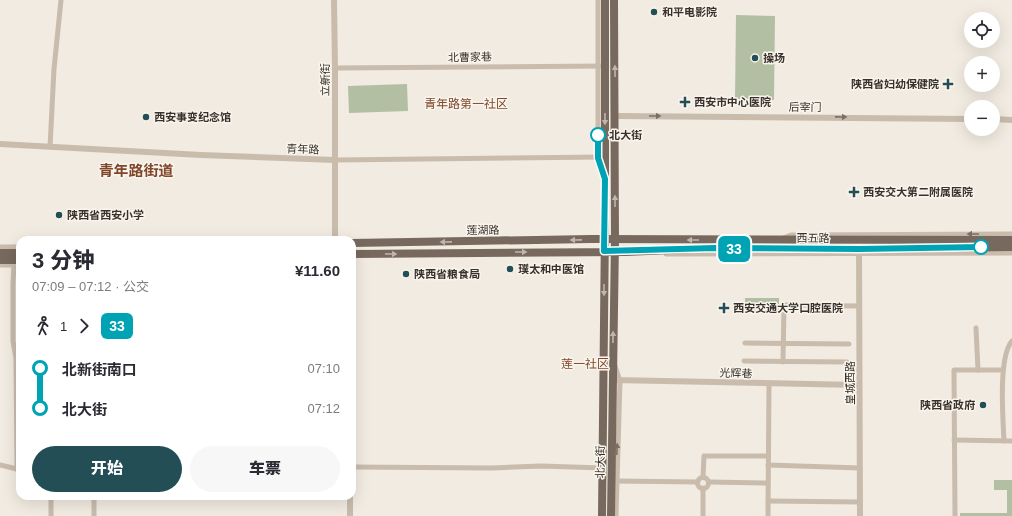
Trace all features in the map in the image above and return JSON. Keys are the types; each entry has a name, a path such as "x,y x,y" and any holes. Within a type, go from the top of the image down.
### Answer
{"main road":[{"name":"北大街","path":"602,516 601,468 605,179 602,158 602,66 605,0"},
{"name":"北大街","path":"611,516 614,481 616,380 613,356 616,116 614,0"},
{"name":"莲湖路","path":"356,243 615,240"},
{"name":"西五路","path":"615,240 1012,240"},
{"name":"西五路","path":"615,252 715,248 859,251 1012,247"},
{"name":"莲湖路","path":"356,254 615,252"},
{"path":"0,253 16,256"},
{"path":"0,260 16,256"}],"street":[{"path":"50,147 54,69 61,0"},
{"name":"立新街","path":"334,0 335,236"},
{"path":"598,0 602,66"},
{"name":"北曹家巷","path":"335,68 602,66"},
{"name":"后宰门","path":"616,116 964,119"},
{"path":"1000,119 1012,120"},
{"name":"青年路","path":"0,144 335,160 602,158"},
{"path":"776,240 791,235 1012,234"},
{"path":"0,247 16,255"},
{"path":"859,251 1012,253"},
{"name":"皇城西路","path":"859,251 860,516"},
{"path":"0,265 16,257"},
{"path":"16,262 13,282 13,341 16,358"},
{"path":"783,362 782,344 784,305 859,306"},
{"path":"976,328 978,370"},
{"path":"1004,440 1003,370 1008,349 1012,341"},
{"path":"745,343 849,344"},
{"path":"744,361 847,362"},
{"path":"955,516 954,370 1003,370"},
{"name":"光辉巷","path":"616,380 859,385"},
{"path":"768,516 769,384"},
{"path":"954,440 1012,441"},
{"path":"703,477 704,456 768,456"},
{"path":"0,465 16,469"},
{"path":"768,465 860,468"},
{"path":"356,467 492,468 541,466 601,468 599,516"},
{"path":"698,482 699,478 703,477"},
{"path":"703,477 709,482 768,483"},
{"path":"616,516 614,481 698,482"},
{"path":"698,482 699,486 703,488"},
{"path":"703,488 707,487 709,482"},
{"path":"703,488 703,516"},
{"path":"51,500 51,516"},
{"path":"94,500 94,516"},
{"path":"350,500 350,516"},
{"path":"768,501 860,502"}],"green space":[{"name":"操场","path":"736,15 775,16 774,100 735,99"},
{"path":"407,84 408,111 349,113 348,86"},
{"path":"745,298 779,298 779,312 745,311"},
{"path":"994,480 1012,480 1012,516 960,516 960,513 1007,513 1007,490 994,490"}],"bus line":[{"name":"33","path":"598,135 598,158 605,179 604,251 626,252 715,248 859,249 981,247"}],"place":[{"name":"和平电影院","path":"654,12"},
{"name":"操场","path":"755,58"},
{"name":"陕西省妇幼保健院","path":"948,84"},
{"name":"西安市中心医院","path":"685,102"},
{"name":"西安事变纪念馆","path":"146,117"},
{"name":"北大街","path":"598,135"},
{"name":"西安交大第二附属医院","path":"854,192"},
{"name":"陕西省西安小学","path":"59,215"},
{"name":"璞太和中医馆","path":"510,269"},
{"name":"陕西省粮食局","path":"406,274"},
{"name":"西安交通大学口腔医院","path":"724,308"},
{"name":"陕西省政府","path":"983,405"}],"district":[{"name":"青年路第一社区","path":"466,104"},
{"name":"青年路街道","path":"136,171"},
{"name":"莲一社区","path":"585,364"}]}
